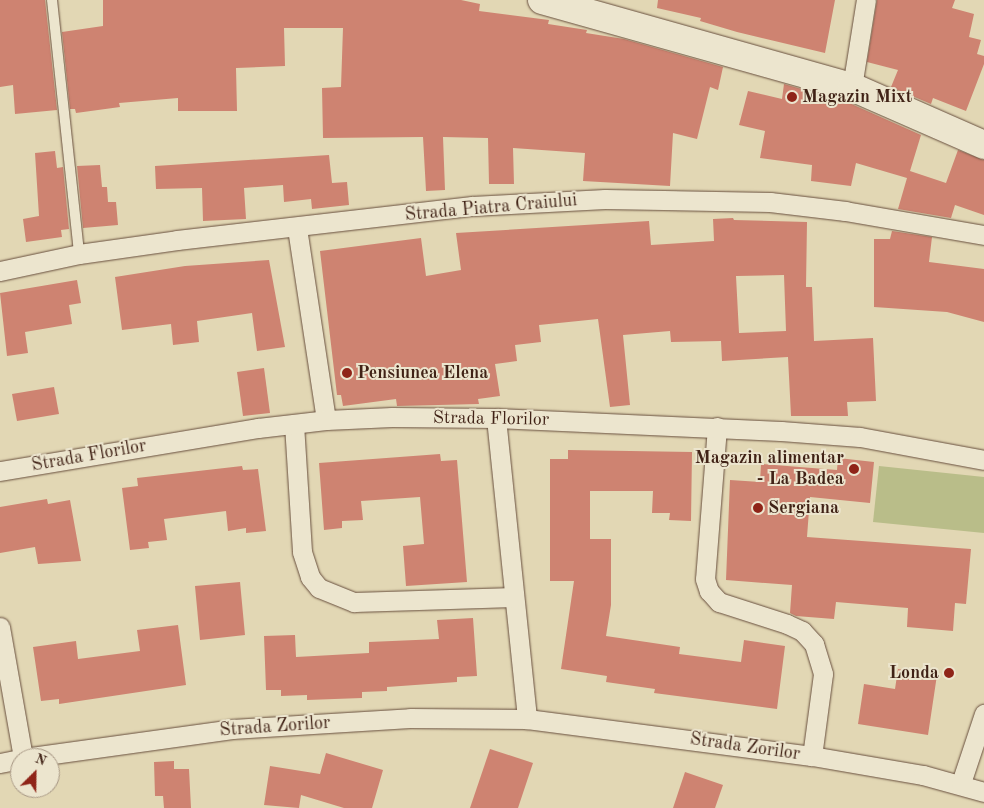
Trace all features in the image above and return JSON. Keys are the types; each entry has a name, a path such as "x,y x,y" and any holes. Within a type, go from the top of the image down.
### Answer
{"main road":[{"path":"542,0 852,87 984,145"}],"street":[{"path":"852,87 866,0"},
{"name":"Strada Piatra Craiului","path":"0,271 79,254 472,206 605,199 697,199 770,202 836,210 984,235"},
{"path":"297,228 326,420"},
{"path":"496,418 527,719"},
{"name":"Strada Florilor","path":"0,471 326,420 496,418 717,427 860,437 984,460"},
{"path":"294,424 302,552 310,577 319,588 354,602 514,597"},
{"path":"717,427 705,579 709,591 719,602 787,624 802,631 814,644 823,674 812,756"},
{"path":"0,627 21,748"},
{"path":"961,784 984,714"},
{"name":"Strada Zorilor","path":"60,753 232,729 410,718 527,719 812,756 961,784 984,792"}],"lane":[{"path":"52,0 79,254"}],"green space":[{"path":"879,466 984,477 984,533 873,522"}],"building":[{"path":"0,0 45,0 57,110 15,114 13,85 0,87"},
{"path":"103,0 461,0 480,4 479,11 549,20 548,24 587,30 586,33 624,39 723,67 718,90 710,87 697,139 673,133 670,186 583,181 585,153 513,148 514,184 489,184 488,138 443,137 445,190 426,191 423,137 323,138 322,88 341,87 343,28 284,28 285,66 236,68 237,111 178,111 178,98 119,103 120,107 76,113 75,109 70,109 62,32 103,26"},
{"path":"658,0 835,0 825,53 737,32 700,21 701,18 657,8"},
{"path":"877,0 955,0 952,8 974,14 969,37 981,40 977,54 984,56 984,64 966,111 933,98 931,104 891,87 898,70 867,62"},
{"path":"784,84 847,102 921,135 910,171 946,183 958,150 984,160 984,215 955,205 951,218 898,209 907,178 856,163 851,186 811,181 812,165 760,158 765,131 739,125 748,91 782,99"},
{"path":"55,151 57,168 63,167 69,229 61,230 62,237 26,242 23,219 39,216 35,153"},
{"path":"329,155 332,183 347,182 349,205 312,209 311,199 284,202 283,185 244,188 246,219 203,221 202,188 156,189 155,166"},
{"path":"100,165 102,187 107,187 108,202 116,202 118,225 83,228 77,166"},
{"path":"733,218 734,220 807,222 806,287 812,287 814,341 873,338 876,401 847,402 848,416 791,416 788,357 722,361 721,341 671,342 670,331 623,335 630,405 610,407 598,319 539,325 541,342 515,345 517,361 495,364 500,396 478,399 479,404 397,406 396,399 343,406 341,395 337,395 320,251 421,238 426,276 461,270 456,233 649,221 651,245 714,241 713,219","holes":["784,275 786,331 739,333 736,276"]},
{"path":"892,231 932,237 929,262 984,269 984,322 947,312 874,307 874,239 890,239"},
{"path":"269,260 285,347 257,351 252,313 197,321 199,342 173,345 171,324 122,330 115,277 185,266"},
{"path":"77,280 81,303 69,305 72,324 25,332 28,353 7,356 0,293"},
{"path":"264,368 270,413 243,416 237,372"},
{"path":"54,387 59,414 17,421 12,394"},
{"path":"568,450 692,452 691,521 669,520 670,513 652,513 653,491 590,491 590,539 611,539 611,605 606,636 680,647 679,654 741,662 744,640 785,646 777,709 654,693 655,689 606,682 607,676 561,669 574,581 550,581 550,459 568,459"},
{"path":"440,454 441,461 457,460 467,582 406,586 403,546 424,544 420,497 361,501 363,520 342,521 342,528 324,530 319,463"},
{"path":"838,458 874,462 870,503 810,497 807,537 971,549 966,604 955,603 953,631 907,627 908,608 836,602 834,619 796,616 790,613 792,585 726,580 730,480 760,482 761,464 837,470"},
{"path":"242,466 243,470 258,469 266,531 246,533 246,528 228,531 226,511 164,519 167,540 148,542 149,548 130,550 122,488 138,486 137,478"},
{"path":"47,499 48,504 70,500 81,561 38,564 35,547 0,553 0,507"},
{"path":"240,582 245,635 200,640 195,586"},
{"path":"473,618 477,676 457,677 457,682 387,687 387,691 362,692 362,698 307,700 307,695 281,696 281,690 266,690 264,636 295,635 296,657 369,653 369,642 439,639 437,620"},
{"path":"178,625 186,685 59,704 59,699 41,701 33,647 76,641 78,659 140,651 137,630"},
{"path":"898,669 937,675 928,735 858,724 864,684 895,689"},
{"path":"490,749 533,763 518,808 470,808"},
{"path":"326,753 383,770 372,808 344,808 301,795 299,808 264,805 270,766 320,774"},
{"path":"174,761 174,769 189,769 191,808 164,808 163,796 155,796 154,762"},
{"path":"685,772 723,785 715,808 673,808"}],"place":[{"name":"Magazin Mixt","path":"792,97"},
{"name":"Pensiunea Elena","path":"347,373"},
{"name":"Magazin alimentar - La Badea","path":"854,469"},
{"name":"Sergiana","path":"758,508"},
{"name":"Londa","path":"949,673"}]}
